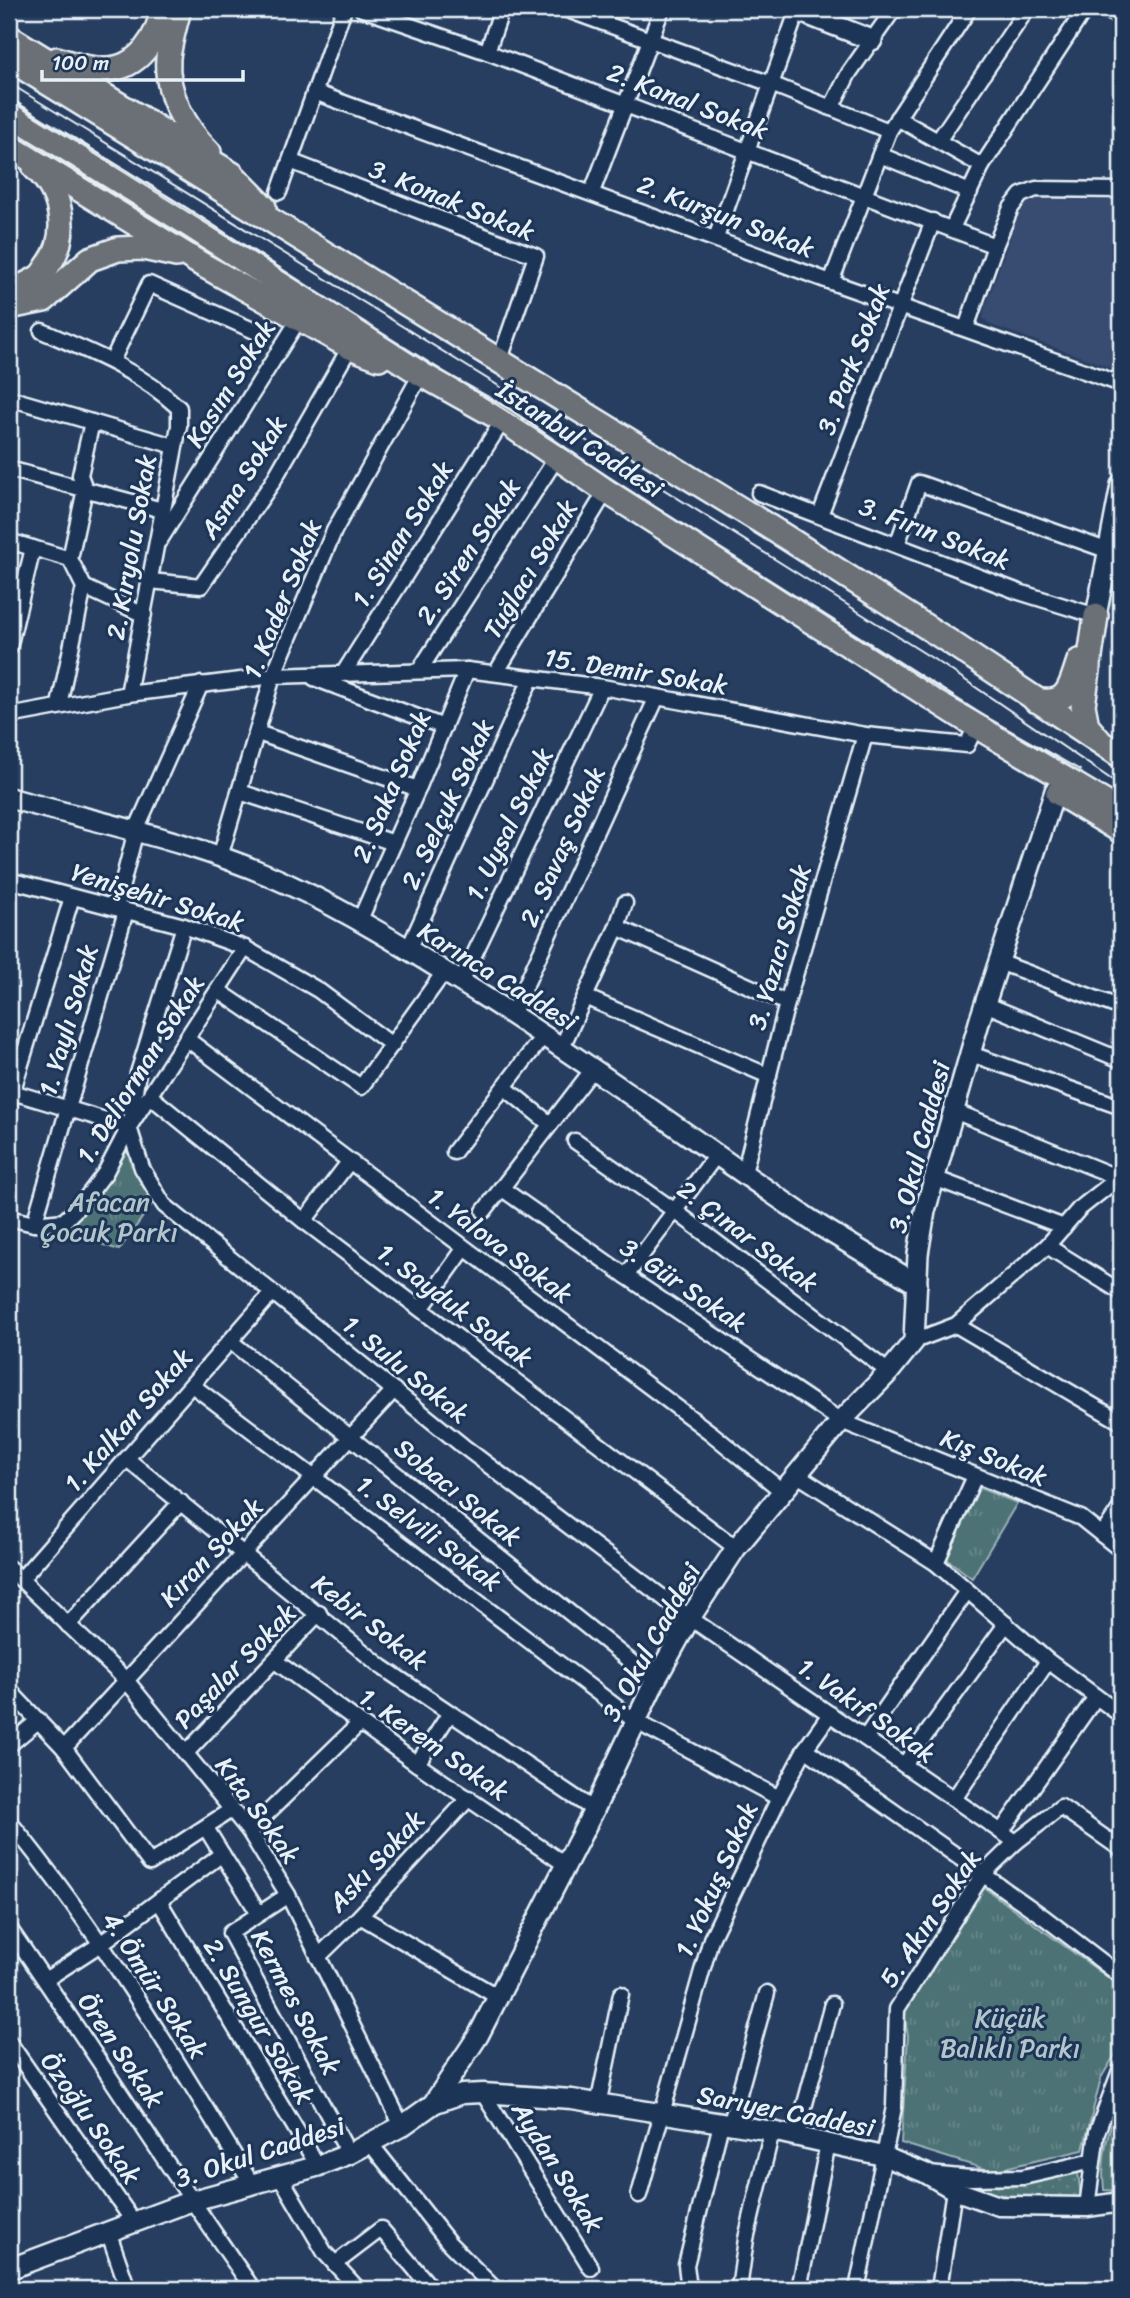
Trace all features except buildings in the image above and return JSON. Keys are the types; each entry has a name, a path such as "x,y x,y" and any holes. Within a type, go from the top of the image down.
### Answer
{"highway":[{"path":"19,55 108,69 128,63 146,50 160,24 162,9"},
{"path":"179,9 168,60 171,85 181,117 201,144 285,230"},
{"path":"9,37 19,55 232,174"},
{"name":"İstanbul Caddesi","path":"19,55 285,230 795,543 1035,700 1112,742 1121,756"},
{"name":"İstanbul Caddesi","path":"9,113 421,374 503,420 606,491 1062,783 1121,812"},
{"path":"13,149 201,264 299,319 350,347 421,374"},
{"path":"9,292 41,276 55,255 62,231 59,206 53,191 40,172 13,149"},
{"path":"9,307 44,300 90,259 118,248 143,248 201,264"},
{"path":"1035,700 1051,701 1063,698 1068,693 1096,615"},
{"path":"1096,615 1083,705 1087,726 1112,742"},
{"path":"1062,783 1121,831"}],"main road":[{"path":"796,9 872,40"},
{"path":"1110,9 1121,16"},
{"path":"1096,615 1121,485"},
{"name":"3. Okul Caddesi","path":"9,2269 191,2201 318,2166 349,2154 402,2126 433,2104 478,2036 594,1810 655,1681 691,1618 736,1548 841,1421 889,1372 914,1341 918,1254 925,1211 985,1004 1062,783"},
{"name":"Karınca Caddesi","path":"9,798 136,830 220,857 291,885 408,950 544,1035 811,1220 917,1284"}],"street":[{"path":"279,192 344,9"},
{"name":"2. Kanal Sokak","path":"362,9 487,51 995,246"},
{"path":"487,51 502,9"},
{"path":"565,9 771,84 889,131"},
{"path":"592,192 662,9"},
{"path":"716,239 796,9"},
{"path":"831,108 849,73 894,9"},
{"path":"831,282 889,131 969,9"},
{"path":"938,141 1027,9"},
{"path":"952,228 982,166 1085,9"},
{"name":"2. Kurşun Sokak","path":"314,92 831,282 1121,384"},
{"path":"897,118 982,166"},
{"path":"880,155 970,192"},
{"name":"3. Konak Sokak","path":"290,161 536,256 499,362"},
{"path":"965,328 1011,208 1021,195 1036,189 1121,190"},
{"name":"3. Park Sokak","path":"820,515 933,220"},
{"path":"42,331 112,361 149,284 257,332"},
{"name":"Kasım Sokak","path":"156,545 299,319"},
{"name":"Asma Sokak","path":"149,581 201,586 272,483 350,347"},
{"name":"2. Kıryolu Sokak","path":"112,361 160,390 179,408 128,694"},
{"name":"1. Kader Sokak","path":"220,857 273,676 334,531 421,374"},
{"path":"9,398 174,446"},
{"name":"1. Sinan Sokak","path":"343,674 503,420"},
{"path":"92,422 80,475 85,489 70,559 84,587 144,615"},
{"name":"2. Siren Sokak","path":"419,671 557,457"},
{"path":"9,469 162,510"},
{"path":"897,545 919,483 1109,551"},
{"name":"Tuğlacı Sokak","path":"496,673 606,491"},
{"name":"3. Fırın Sokak","path":"759,493 1019,592 1096,615"},
{"path":"9,541 70,559"},
{"path":"9,648 33,548"},
{"path":"59,705 84,587"},
{"name":"15. Demir Sokak","path":"9,716 128,694 273,676 467,670 602,687 865,735 967,745 976,726"},
{"name":"2. Saka Sokak","path":"359,922 467,670"},
{"path":"306,675 443,727"},
{"name":"2. Selçuk Sokak","path":"408,950 531,679"},
{"name":"1. Yaylı Sokak","path":"34,1224 68,1109 121,909 136,830 201,684"},
{"name":"1. Uysal Sokak","path":"219,991 361,1087 391,1045 452,977 602,687"},
{"name":"2. Savaş Sokak","path":"512,1015 656,697"},
{"path":"258,733 418,789"},
{"name":"3. Yazıcı Sokak","path":"744,1173 787,1003 865,735"},
{"path":"240,792 394,843"},
{"name":"Yenişehir Sokak","path":"9,881 184,926 245,948 318,990 391,1045"},
{"path":"72,897 10,1096 129,1127 138,1073 184,926"},
{"path":"562,1047 617,927 625,903"},
{"path":"617,927 787,1003"},
{"name":"1. Deliorman Sokak","path":"34,1224 64,1221 105,1173 129,1127 245,948"},
{"path":"999,962 1121,1009"},
{"path":"585,997 769,1076"},
{"path":"985,1004 1121,1060"},
{"path":"454,1152 544,1035"},
{"name":"1. Yalova Sokak","path":"187,1039 464,1250 711,1433 782,1491"},
{"path":"971,1054 1121,1107"},
{"path":"484,1210 593,1069"},
{"path":"503,1087 550,1124"},
{"name":"1. Sayduk Sokak","path":"150,1096 304,1221 736,1548"},
{"path":"954,1111 1120,1177"},
{"name":"1. Sulu Sokak","path":"129,1127 142,1168 163,1206 394,1390 691,1618"},
{"name":"2. Çınar Sokak","path":"575,1141 675,1210 889,1372"},
{"path":"626,1276 717,1154"},
{"path":"304,1221 349,1162"},
{"path":"914,1341 956,1325 1047,1246 1079,1209 1120,1177"},
{"path":"934,1178 1064,1227"},
{"name":"3. Gür Sokak","path":"501,1188 841,1421"},
{"path":"9,1218 34,1224"},
{"path":"1047,1246 1121,1292"},
{"path":"421,1309 464,1250"},
{"name":"1. Kalkan Sokak","path":"20,1580 272,1293"},
{"path":"956,1325 1121,1422"},
{"name":"Sobacı Sokak","path":"230,1341 655,1681"},
{"name":"1. Selvili Sokak","path":"192,1385 635,1721 779,1798"},
{"name":"Kıran Sokak","path":"64,1748 394,1390"},
{"name":"Kış Sokak","path":"841,1421 1081,1518 1121,1550"},
{"name":"Kebir Sokak","path":"127,1459 382,1667 594,1810"},
{"path":"796,1474 936,1563 1048,1661 1121,1715"},
{"path":"936,1563 975,1476"},
{"path":"68,1625 181,1503"},
{"path":"1102,1535 1121,1507"},
{"name":"Kıta Sokak","path":"9,1568 126,1680 249,1831 288,1895 402,2126"},
{"path":"865,1738 967,1591"},
{"name":"Paşalar Sokak","path":"186,1753 319,1613"},
{"name":"1. Vakıf Sokak","path":"691,1618 1016,1842"},
{"path":"904,1765 1006,1624"},
{"name":"1. Kerem Sokak","path":"275,1661 566,1866"},
{"path":"954,1799 1048,1661"},
{"path":"9,1690 64,1748 150,1863 231,1810"},
{"path":"1001,1832 1096,1697"},
{"path":"417,1763 450,1713"},
{"name":"1. Yokuş Sokak","path":"639,2195 711,1939 779,1798 805,1749 830,1714"},
{"path":"9,1745 39,1720"},
{"path":"249,1831 360,1723"},
{"path":"805,1749 983,1874 1121,1976"},
{"name":"Askı Sokak","path":"318,1957 360,1916 469,1798"},
{"name":"5. Akın Sokak","path":"857,2289 894,2107 897,2009 983,1874 1016,1842 1062,1807 1121,1849"},
{"name":"4. Ömür Sokak","path":"9,1821 41,1860 137,1996 251,2183"},
{"path":"206,1828 259,1914"},
{"path":"45,1980 99,1945 222,1854"},
{"name":"Kermes Sokak","path":"288,1895 230,1933 349,2154"},
{"name":"2. Sungur Sokak","path":"159,1902 318,2166"},
{"path":"360,1916 498,1997"},
{"name":"Ören Sokak","path":"9,1928 253,2289"},
{"path":"689,2289 686,2265 767,1993"},
{"path":"598,2105 621,1994"},
{"path":"796,2137 832,2004"},
{"name":"Özoğlu Sokak","path":"9,2042 133,2221"},
{"path":"1087,2207 1097,2132 1121,2068"},
{"name":"Sarıyer Caddesi","path":"433,2104 462,2094 483,2093 572,2099 772,2131 883,2156 925,2173 954,2190 999,2206 1087,2207 1121,2202"},
{"name":"Aydan Sokak","path":"483,2093 591,2267"},
{"path":"739,2289 746,2239 772,2131"},
{"path":"370,2143 449,2243 495,2289"},
{"path":"799,2289 828,2143"},
{"path":"925,2173 970,2178 1023,2177 1093,2161"},
{"path":"280,2176 325,2253 358,2289"},
{"path":"939,2289 954,2190"},
{"path":"335,2264 381,2230 432,2289"},
{"path":"108,2231 128,2289"}],"shaded area":[{"path":"1027,199 1121,200 1121,371 991,325 983,318 1019,213"}],"green space":[{"name":"Afacan Çocuk Parkı","path":"131,1152 152,1204 119,1250 61,1231 125,1153"},
{"path":"977,1487 1017,1503 972,1578 948,1560 947,1553"},
{"name":"Küçük Balıklı Parkı","path":"979,1884 1121,1987 1121,2045 1101,2078 1083,2150 991,2171 901,2143 908,2036 903,2008"},
{"path":"1121,2096 1121,2191 1104,2190 1106,2142"},
{"path":"1078,2172 1081,2198 1012,2197 965,2188 965,2183 1020,2183"}],"tram line":[{"path":"9,83 943,665 1121,786"},
{"path":"9,100 510,413 942,692 1080,770"}]}
